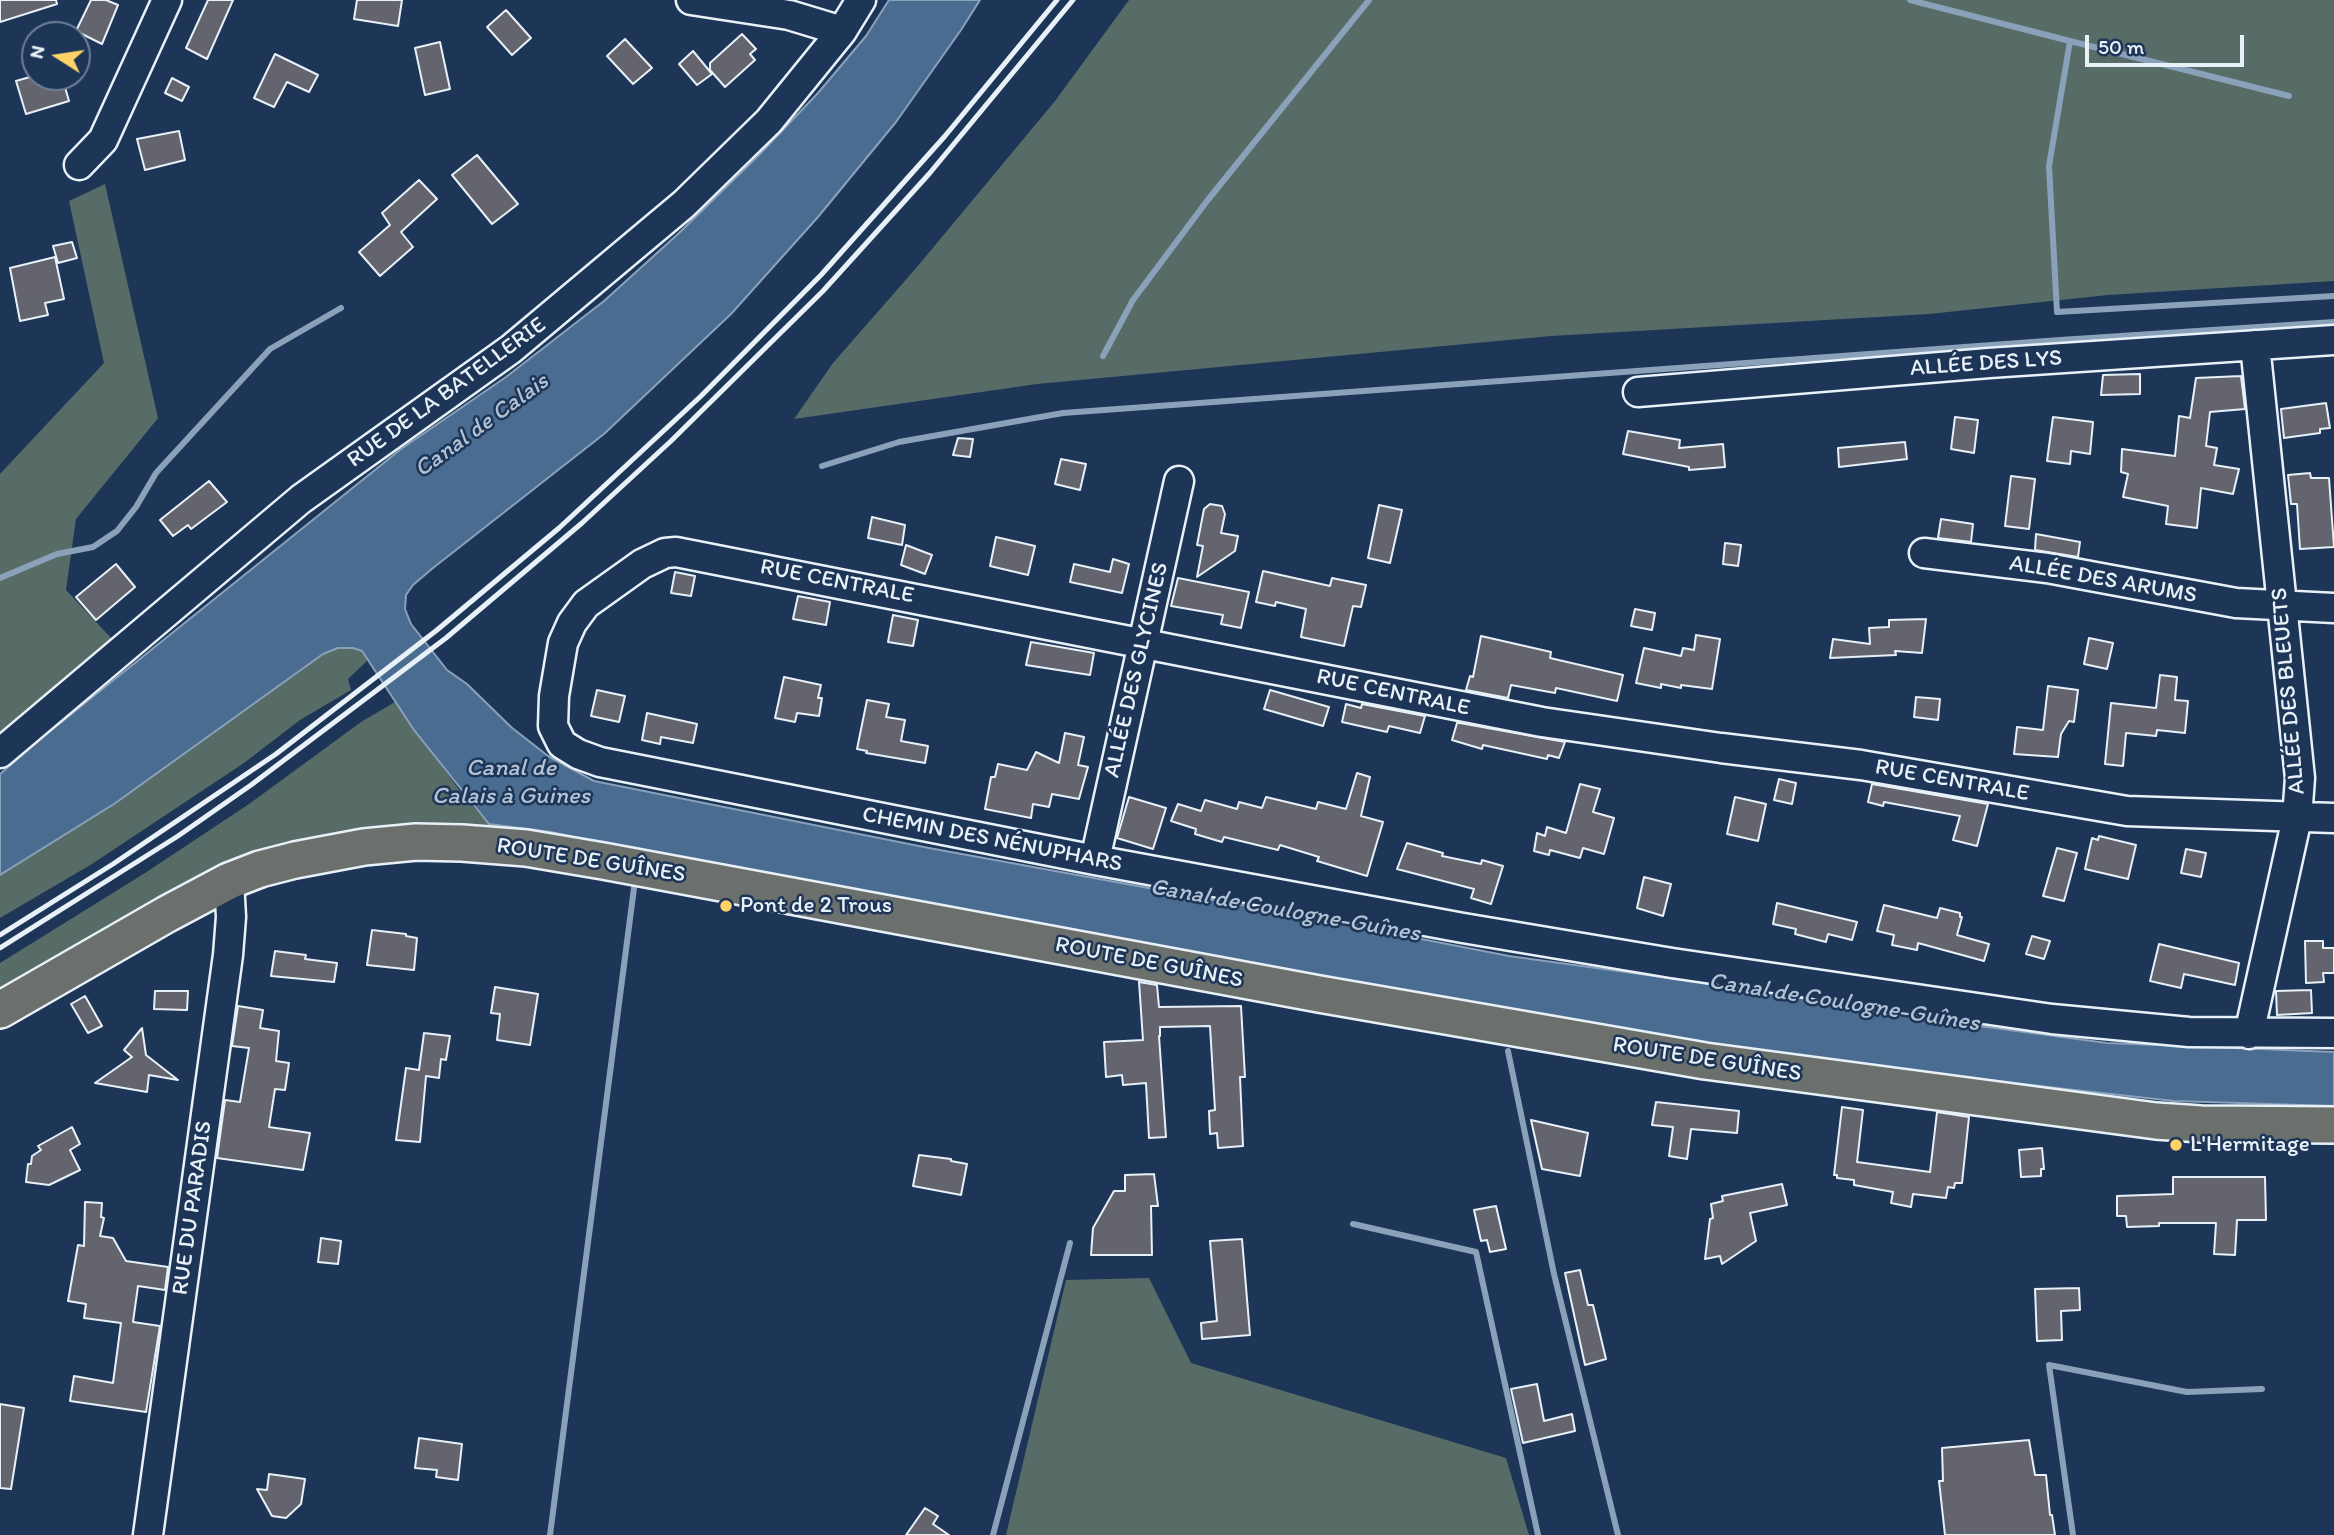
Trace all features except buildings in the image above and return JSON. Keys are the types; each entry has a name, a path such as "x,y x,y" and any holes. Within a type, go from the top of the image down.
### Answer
{"main road":[{"name":"ROUTE DE GUÎNES","path":"0,1010 229,881 276,864 364,847 442,842 507,846 603,861 1319,994 1705,1061 2133,1118 2210,1124 2334,1125"}],"street":[{"path":"79,165 103,140 167,0"},
{"path":"691,0 789,15 842,31"},
{"name":"RUE DE LA BATELLERIE","path":"0,753 301,499 511,349 684,204 769,121 842,31 861,0"},
{"name":"ALLÉE DES LYS","path":"1638,392 1949,366 2334,340"},
{"name":"ALLÉE DES BLEUETS","path":"2249,1034 2297,818 2300,778 2255,345"},
{"name":"ALLÉE DES GLYCINES","path":"1095,860 1179,481"},
{"name":"RUE CENTRALE","path":"553,712 559,657 568,632 580,612 594,597 642,564 665,553 676,552 1325,678 1497,715 1721,748 1861,765 2093,806 2146,812 2334,818"},
{"name":"ALLÉE DES ARUMS","path":"1924,553 2047,568 2236,603 2334,608"},
{"name":"CHEMIN DES NÉNUPHARS","path":"553,712 553,726 562,744 578,754 600,762 1095,860 1463,928 1685,965 2072,1022 2180,1032 2334,1034"},
{"name":"RUE DU PARADIS","path":"148,1535 224,982 231,917 229,881"}],"green space":[{"path":"1129,0 2334,0 2334,281 2108,295 1929,314 1551,336 1037,384 794,419 833,363 1055,101"},
{"path":"105,184 158,418 76,519 66,590 113,640 0,737 0,474 104,363 69,201"},
{"path":"338,648 362,651 367,661 348,679 351,690 300,720 244,763 92,864 0,918 0,875 114,804 291,675 323,654"},
{"path":"395,702 460,791 489,824 630,847 622,853 394,828 0,995 0,963 145,873 249,804 361,722"},
{"path":"1149,1278 1191,1363 1506,1458 1529,1535 1006,1535 1066,1280"}],"water":[{"path":"889,0 980,0 896,122 818,217 731,314 604,434 433,568 413,585 406,595 405,609 411,624 447,670 467,684 511,727 548,756 594,781 929,848 1509,956 1756,990 1889,1014 2107,1043 2334,1052 2334,1106 2174,1101 1958,1077 1651,1036 1297,974 650,853 551,832 489,824 414,730 362,651 353,648 338,648 323,654 114,804 0,875 0,774 401,449 506,377 604,301 678,234 818,93 866,36"}],"waterway":[{"path":"1103,356 1133,300 1207,201 1369,0"},
{"path":"1910,0 2070,41 2049,166 2057,312 2334,296"},
{"path":"2070,41 2289,96"},
{"path":"0,578 57,554 93,547 117,531 136,507 156,473 270,349 341,308"},
{"path":"822,466 899,442 1063,413 2334,322"},
{"path":"550,1535 634,888"},
{"path":"1508,1051 1554,1274 1618,1535"},
{"path":"1353,1224 1476,1252 1538,1535"},
{"path":"993,1535 1070,1243"},
{"path":"2073,1535 2049,1365 2187,1392 2262,1389"}],"railway":[{"path":"0,935 113,864 276,754 437,630 559,528 701,396 821,275 945,136 1057,0"},
{"path":"0,948 178,836 251,785 446,638 582,523 671,441 823,291 929,174 1073,0"}],"place":[{"name":"Pont de 2 Trous","path":"726,906"},
{"name":"L'Hermitage","path":"2176,1145"}],"water label":[{"name":"Canal de Calais","path":"482,426"},
{"name":"Canal de Calais à Guines","path":"511,783"},
{"name":"Canal de Coulogne-Guînes","path":"1285,911"},
{"name":"Canal de Coulogne-Guînes","path":"1844,1003"}]}
